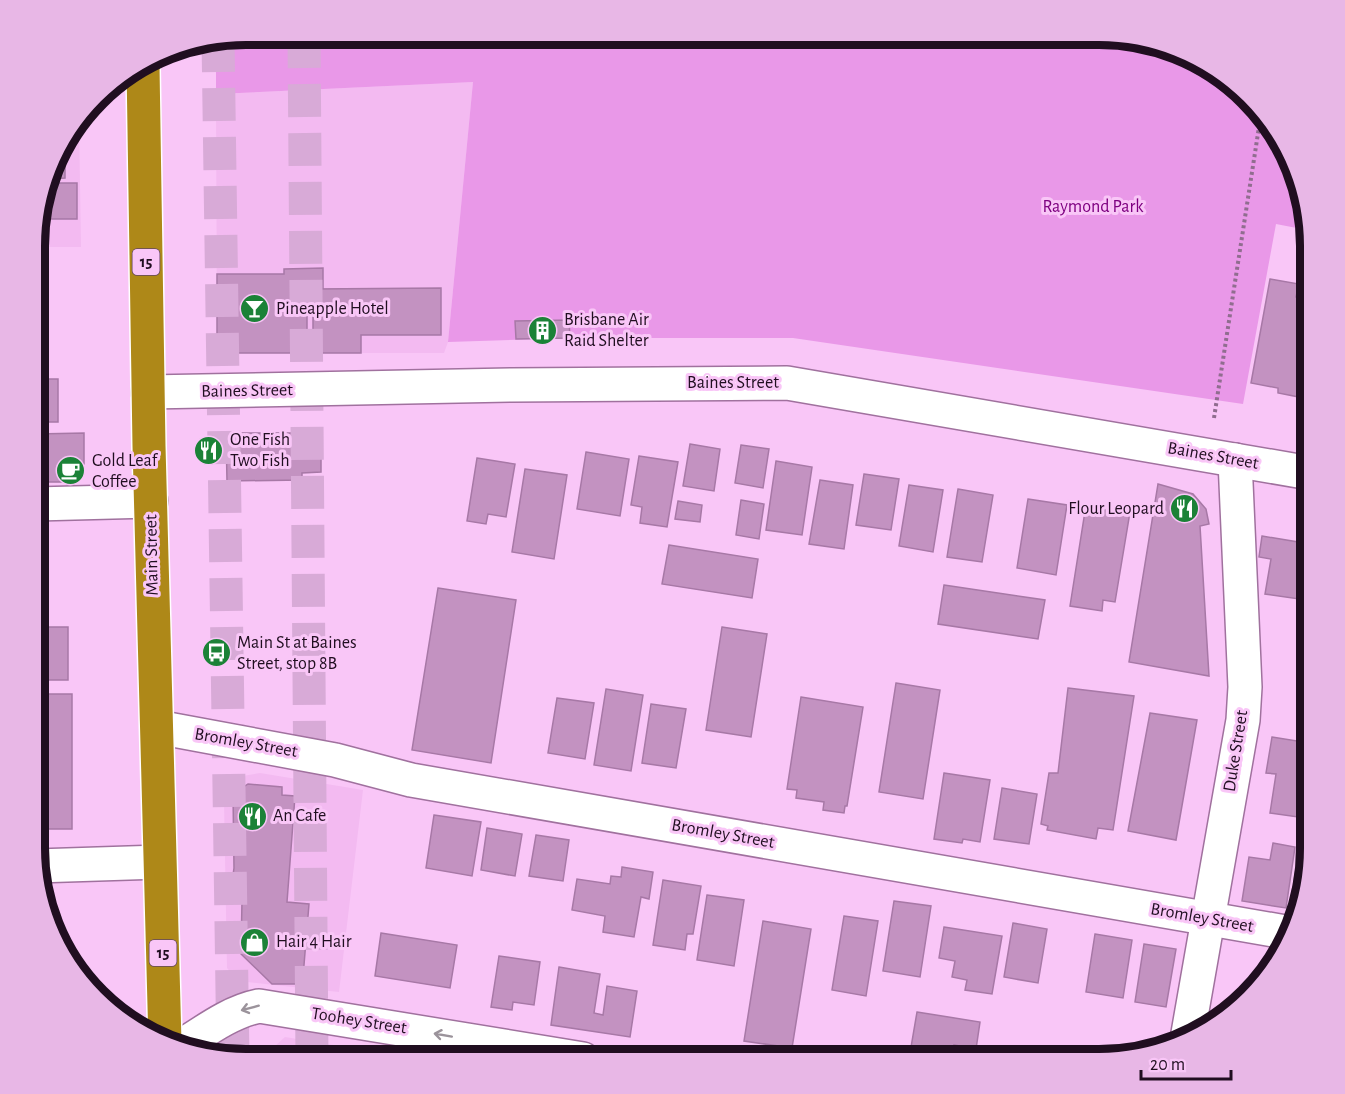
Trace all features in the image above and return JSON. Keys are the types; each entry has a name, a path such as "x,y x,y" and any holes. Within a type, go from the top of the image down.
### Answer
{"highway":[{"name":"Main Street","path":"137,77 165,1032"}],"street":[{"name":"Baines Street","path":"148,392 511,385 787,383 1300,471"},
{"name":"Duke Street","path":"1189,1027 1243,720 1245,687 1235,460"},
{"path":"45,504 151,501"},
{"name":"Bromley Street","path":"157,727 335,760 411,780 1282,931"},
{"path":"46,866 160,862"},
{"name":"Toohey Street","path":"190,1041 244,1009 259,1006 522,1049"}],"path":[{"path":"1214,418 1259,125"}],"shaded area":[{"path":"473,82 448,342 444,353 224,353 217,345 216,94"},
{"path":"79,134 81,247 45,247 52,194 66,157"},
{"path":"260,773 363,790 339,992 238,981 227,968 224,801 237,777"},
{"path":"285,1037 358,1049 272,1049"}],"green space":[{"name":"Raymond Park","path":"246,45 526,45 526,49 574,47 574,45 1112,45 1151,52 1176,60 1211,79 1241,104 1266,134 1285,169 1293,194 1299,229 1276,224 1243,404 793,338 570,338 448,342 473,82 216,94 216,48"}],"building":[{"path":"65,159 65,178 57,179"},
{"path":"55,183 77,183 77,219 47,219"},
{"path":"323,268 323,289 313,289 313,307 307,307 307,353 224,353 217,345 217,274 284,274 284,269"},
{"path":"1270,279 1299,284 1296,297 1300,298 1299,397 1278,393 1278,388 1251,383"},
{"path":"441,288 441,335 361,335 361,353 313,353 313,289"},
{"name":"Brisbane Air Raid Shelter","path":"569,320 570,338 516,339 515,321"},
{"path":"45,379 58,379 58,422 45,422"},
{"path":"84,433 84,464 66,482 45,482 45,434"},
{"path":"226,433 302,433 302,438 321,438 321,472 302,473 302,480 227,481"},
{"path":"690,444 720,449 714,491 683,486"},
{"path":"741,445 769,449 763,488 735,483"},
{"path":"586,452 629,459 620,516 577,509"},
{"path":"639,456 678,462 667,527 640,523 642,507 631,505"},
{"path":"477,458 515,464 506,517 488,514 486,524 467,521"},
{"path":"776,461 812,467 802,535 766,530"},
{"path":"525,469 567,475 554,559 512,552"},
{"path":"864,474 899,479 891,530 856,525"},
{"path":"820,480 853,485 844,549 809,544"},
{"path":"1158,484 1193,494 1206,509 1209,524 1200,526 1209,676 1129,662"},
{"path":"909,485 943,490 933,552 899,546"},
{"path":"958,489 993,495 982,562 947,557"},
{"path":"1028,499 1067,505 1056,575 1017,568"},
{"path":"741,500 764,504 759,539 736,535"},
{"path":"678,501 702,505 700,522 675,519"},
{"path":"1086,505 1130,512 1115,602 1103,600 1102,611 1070,606"},
{"path":"1262,536 1300,542 1300,599 1265,594 1271,559 1259,557"},
{"path":"669,545 758,559 752,598 662,584"},
{"path":"944,585 1045,600 1038,639 938,624"},
{"path":"438,588 516,600 491,763 412,750"},
{"path":"45,627 68,627 68,680 45,680"},
{"path":"722,627 767,634 751,737 706,730"},
{"path":"896,683 940,690 923,799 879,792"},
{"path":"1068,688 1134,696 1113,830 1098,828 1096,839 1047,830 1048,826 1041,824 1049,773 1058,773"},
{"path":"606,689 643,695 631,771 594,765"},
{"path":"45,694 72,694 72,829 45,829"},
{"path":"801,697 863,707 844,813 823,810 824,802 796,798 797,790 787,789"},
{"path":"557,698 594,703 585,759 548,753"},
{"path":"651,704 686,709 676,768 642,763"},
{"path":"1150,713 1197,720 1176,840 1128,831"},
{"path":"1272,737 1300,741 1298,817 1270,813 1276,774 1266,773"},
{"path":"944,773 990,780 980,842 963,839 962,843 934,839"},
{"path":"248,784 282,787 282,795 295,796 287,902 309,904 303,977 298,984 272,984 241,954 242,900 232,882 234,868 233,794"},
{"path":"1002,788 1037,794 1029,844 994,839"},
{"path":"434,815 481,822 472,876 426,868"},
{"path":"487,828 522,834 515,876 481,870"},
{"path":"536,835 569,840 563,881 529,876"},
{"path":"1273,843 1295,847 1286,908 1242,901 1249,857 1270,860"},
{"path":"1300,846 1296,887 1293,898 1291,898"},
{"path":"622,867 653,872 649,899 641,897 634,937 603,932 605,916 572,910 577,879 610,884 611,876 621,877"},
{"path":"663,880 701,886 693,934 687,934 685,950 653,945"},
{"path":"707,895 744,900 734,966 697,960"},
{"path":"894,901 931,906 920,977 883,971"},
{"path":"844,916 878,921 866,996 832,990"},
{"path":"763,921 811,929 792,1048 744,1041"},
{"path":"1013,923 1047,929 1038,983 1004,977"},
{"path":"944,927 1002,936 992,994 965,990 967,980 952,977 955,961 939,958"},
{"path":"381,933 457,945 450,988 375,976"},
{"path":"1095,934 1132,940 1123,998 1086,992"},
{"path":"1144,944 1176,949 1166,1007 1135,1002"},
{"path":"499,956 540,962 534,1005 513,1002 512,1010 491,1007"},
{"path":"559,967 600,974 594,1013 603,1015 607,986 637,991 630,1037 551,1025"},
{"path":"917,1012 980,1022 976,1049 954,1045 953,1049 911,1049"}],"tunnel":[{"path":"304,45 312,1049"},
{"path":"218,47 233,1049"}],"place":[{"name":"Pineapple Hotel","path":"255,309"},
{"name":"Brisbane Air Raid Shelter","path":"543,330"},
{"name":"One Fish Two Fish","path":"209,450"},
{"name":"Gold Leaf Coffee","path":"71,471"},
{"name":"Flour Leopard","path":"1185,509"},
{"name":"Main St at Baines Street, stop 8B","path":"216,653"},
{"name":"An Cafe","path":"252,816"},
{"name":"Hair 4 Hair","path":"255,942"}]}
